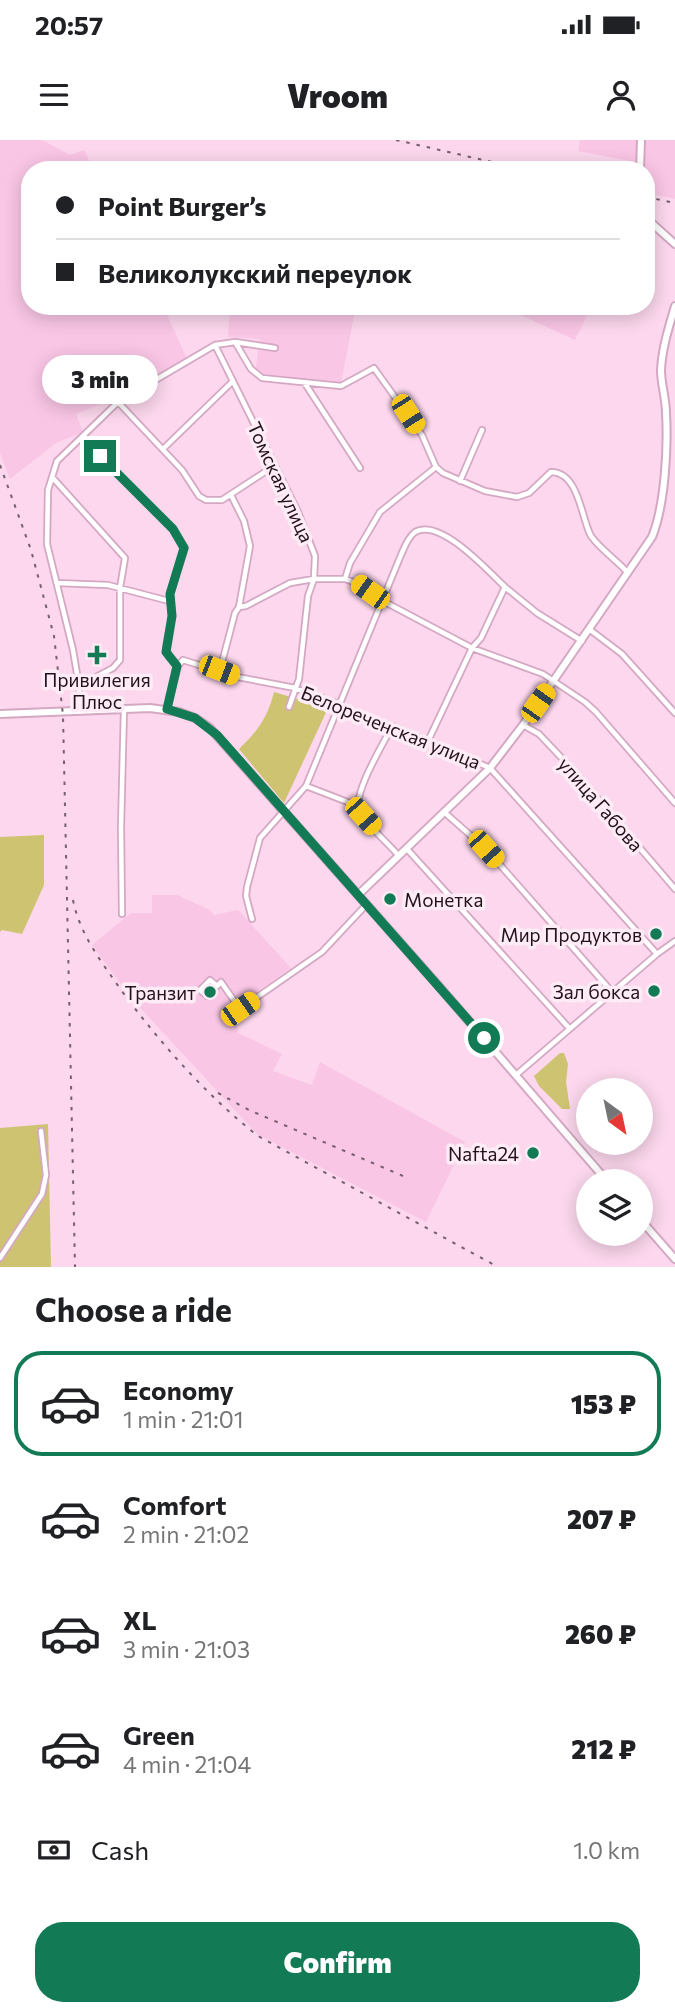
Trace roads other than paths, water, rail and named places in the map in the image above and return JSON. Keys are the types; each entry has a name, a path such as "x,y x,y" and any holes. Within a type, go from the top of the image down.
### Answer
{"main road":[{"path":"640,161 641,140"},
{"path":"655,226 675,244"},
{"path":"358,895 490,768 582,641 652,537 658,522 661,498 666,413 661,374 662,356 675,306"},
{"path":"0,714 167,709 195,718 210,728 597,1169"},
{"path":"653,1234 675,1259"}],"street":[{"path":"235,342 256,375 261,378 333,386 349,383 374,368 422,436 436,467 460,481 485,491 517,497 529,493 551,472 562,474 570,482 587,519 590,534 628,573"},
{"path":"79,712 79,686 47,544 46,507 51,476 57,461 118,402 215,345 235,342 275,348"},
{"name":"Томская улица","path":"215,345 312,544 315,556 305,634 289,707"},
{"path":"304,381 360,468"},
{"path":"163,449 232,382"},
{"path":"118,402 182,470 199,496 206,500 215,501 231,495 274,466"},
{"path":"460,481 482,430"},
{"path":"81,438 173,529 184,548 170,601 171,624 166,652 177,666 167,709"},
{"path":"345,579 350,563 380,512 436,467"},
{"path":"51,476 125,558 120,588 120,660 113,668 79,686"},
{"path":"231,495 244,520 250,546 239,607"},
{"path":"252,919 246,896 257,848 268,828 306,786 408,540 416,531 437,532 451,539 537,613 582,641"},
{"path":"219,670 235,612 239,607 290,583 314,579 345,579 472,648 554,680 596,712 675,803"},
{"path":"57,583 120,588 170,601"},
{"path":"428,741 472,648 481,638 505,587"},
{"path":"589,629 622,654 675,713"},
{"name":"Белореченская улица","path":"177,666 183,660 238,677 295,688 490,768 657,954"},
{"path":"122,914 124,709"},
{"name":"улица Габова","path":"523,725 539,734 574,771 675,889"},
{"path":"392,726 360,792 358,806 363,816 398,855"},
{"path":"306,786 358,806"},
{"path":"444,812 486,849 612,992"},
{"path":"406,848 569,1028"},
{"path":"217,986 221,982 240,1009 322,952 366,905"},
{"path":"516,1075 675,941"},
{"path":"0,1258 46,1184 41,1131"}],"railway":[{"path":"396,140 488,161"},
{"path":"655,199 675,203"},
{"path":"0,465 31,550 54,636 63,715 75,1267"},
{"path":"73,900 86,936 121,990 185,1068 239,1120 258,1136 498,1267"},
{"path":"218,1093 249,1110 403,1176"}],"place":[{"name":"Привилегия Плюс","path":"97,655"},
{"name":"Монетка","path":"390,899"},
{"name":"Мир Продуктов","path":"656,934"},
{"name":"Зал бокса","path":"654,991"},
{"name":"Транзит","path":"210,992"},
{"name":"Nafta24","path":"533,1153"}]}
